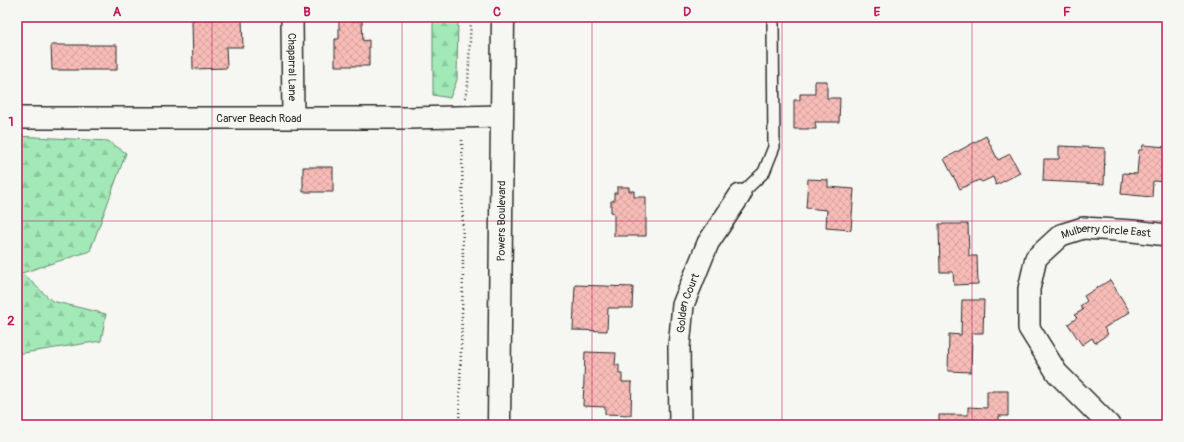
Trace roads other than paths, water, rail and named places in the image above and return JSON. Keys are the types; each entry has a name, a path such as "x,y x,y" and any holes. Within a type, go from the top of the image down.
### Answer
{"main road":[{"name":"Powers Boulevard","path":"499,425 503,158 503,17"}],"street":[{"name":"Chaparral Lane","path":"292,17 293,118"},
{"name":"Carver Beach Road","path":"17,118 502,116"},
{"name":"Golden Court","path":"680,425 679,347 683,305 708,243 740,195"},
{"name":"Mulberry Circle East","path":"1109,425 1057,373 1029,328 1029,289 1036,258 1061,235 1083,228 1133,231 1167,236"}],"lane":[{"path":"740,195 764,172 774,147 773,23"}]}
